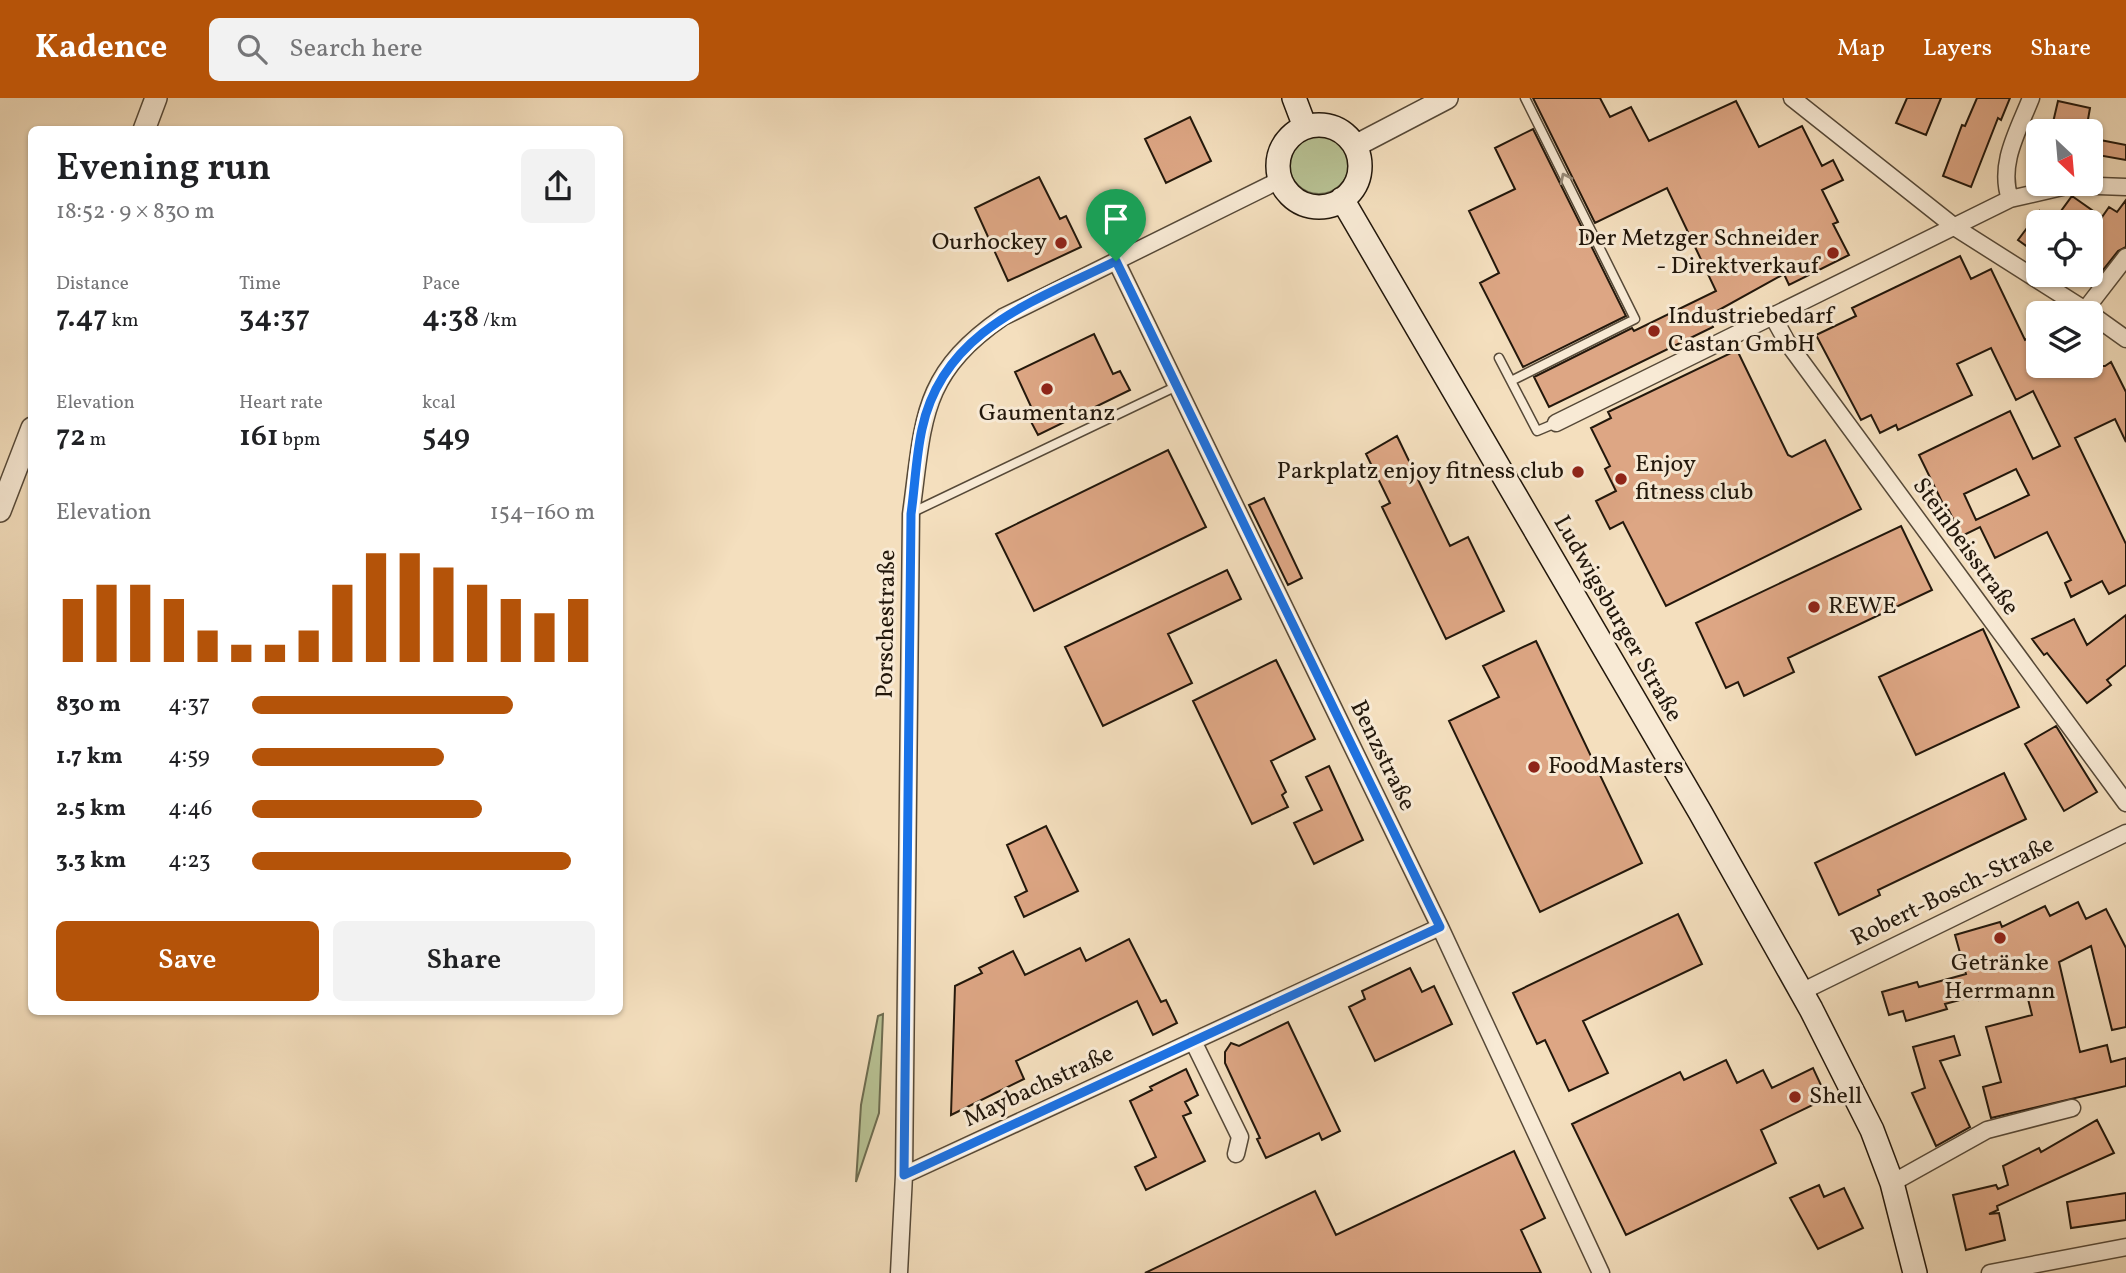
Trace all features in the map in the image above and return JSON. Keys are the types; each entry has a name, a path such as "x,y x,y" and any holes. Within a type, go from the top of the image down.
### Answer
{"main road":[{"path":"1294,98 1305,127"},
{"path":"1329,126 1348,137 1355,146 1360,166 1357,178 1342,199 1321,206 1306,204 1288,192 1280,180 1278,160 1281,150 1289,138 1305,127 1329,126"},
{"name":"Ludwigsburger Straße","path":"1342,199 1700,812 1801,992 1872,1130 1892,1183 1915,1273"}],"street":[{"path":"146,126 156,98"},
{"path":"1355,146 1447,98"},
{"path":"1792,98 1956,228 2072,301"},
{"path":"2010,199 2004,181 2009,153 2031,98"},
{"name":"Porschestraße","path":"899,1273 904,1175 911,514 922,427 948,366 971,339 1003,317 1280,180"},
{"path":"1556,423 1956,228 2010,199 2071,185 2126,187"},
{"path":"2096,301 2126,257"},
{"name":"Benzstraße","path":"1116,261 1440,927 1601,1273"},
{"name":"Steinbeisstraße","path":"1772,316 1794,353 2126,803"},
{"path":"2103,322 2126,339"},
{"path":"0,511 28,438"},
{"name":"Robert-Bosch-Straße","path":"1801,992 2126,833"},
{"name":"Maybachstraße","path":"904,1175 1440,927"},
{"path":"1193,1041 1240,1137 1236,1154"},
{"path":"1892,1183 1987,1130 2072,1108"},
{"path":"1990,1273 2126,1247"}],"lane":[{"path":"1511,381 1635,319 1525,98"},
{"path":"1499,358 1537,431 1556,423"},
{"path":"911,514 1177,386"}],"green space":[{"path":"1319,134 1336,139 1344,147 1349,164 1344,181 1336,189 1319,194 1302,189 1294,181 1289,164 1294,147 1302,139"},
{"path":"883,1014 879,1113 856,1182 861,1105 878,1016"}],"building":[{"path":"1533,98 1600,98 1610,117 1631,107 1649,141 1736,101 1759,147 1802,126 1822,166 1833,160 1843,180 1822,190 1838,222 1833,224 1849,255 1789,285 1784,274 1708,316 1713,327 1549,407 1534,377 1632,328 1634,331 1716,291 1667,188 1595,223"},
{"path":"1907,98 1941,98 1926,135 1896,123"},
{"path":"1977,98 2010,98 2001,120 1998,118 1971,187 1943,176 1962,125 1965,126"},
{"path":"2058,101 2090,108 2088,119 2054,119"},
{"path":"1190,117 1211,161 1166,183 1145,139"},
{"path":"1533,129 1626,316 1523,367 1480,283 1499,273 1469,211 1515,189 1495,148"},
{"path":"2104,141 2126,145 2126,160 2104,156"},
{"path":"1039,177 1060,219 1066,216 1081,247 1008,281 975,208"},
{"path":"2072,196 2092,210 2062,210"},
{"path":"2126,200 2126,247 2118,251 2103,270 2103,216 2109,207 2117,212"},
{"path":"2026,229 2026,246 2018,240"},
{"path":"1960,256 1971,279 1991,269 2026,340 2026,378 2103,378 2103,366 2111,362 2126,392 2126,442 2115,419 2075,438 2126,544 2126,585 2109,594 2102,581 2071,597 2065,583 2071,580 2047,532 1995,558 1980,527 1962,536 1919,455 2010,411 2033,459 2060,446 2033,391 2016,400 1991,348 1957,364 1972,395 1898,430 1896,425 1880,433 1871,415 1861,420 1816,335 1856,316 1852,308","holes":["2016,469 2029,495 1976,520 1964,494"]},
{"path":"1094,334 1113,374 1120,371 1130,390 1038,435 1028,416 1034,413 1015,372"},
{"path":"1737,350 1788,455 1792,457 1825,440 1861,509 1666,606 1623,522 1610,529 1596,501 1616,491 1605,469 1610,466 1591,428 1611,418 1608,412"},
{"path":"1397,436 1450,546 1468,537 1504,611 1446,639 1382,507 1390,503 1366,454"},
{"path":"1168,450 1206,527 1034,611 996,534"},
{"path":"1264,498 1302,578 1288,585 1249,505"},
{"name":"REWE","path":"1901,526 1932,590 1788,658 1794,672 1744,696 1738,682 1726,688 1696,623"},
{"path":"1227,570 1241,599 1168,634 1192,683 1103,726 1065,647"},
{"path":"2126,615 2126,665 2107,680 2111,685 2087,703 2047,653 2044,655 2032,639 2074,619 2087,645"},
{"path":"1983,629 2019,707 1916,755 1879,677"},
{"name":"FoodMasters","path":"1536,641 1642,863 1540,912 1449,721 1499,697 1483,666"},
{"path":"1276,660 1315,739 1271,761 1286,792 1282,795 1288,807 1252,824 1193,701"},
{"path":"2056,726 2097,792 2064,811 2025,744"},
{"path":"1329,766 1363,840 1314,864 1294,823 1322,810 1306,777"},
{"path":"2004,773 2026,819 1878,890 1880,895 1839,915 1815,863"},
{"path":"1046,826 1078,891 1024,917 1015,897 1027,891 1007,845"},
{"path":"2078,902 2086,919 2106,909 2126,948 2126,1027 2112,1030 2091,946 2059,962 2080,1052 2107,1045 2111,1062 2126,1058 2126,1086 1991,1118 1983,1087 2001,1082 1986,1027 2032,1015 2025,987 1979,1000 1978,995 1945,1004 1947,1009 1906,1021 1903,1011 1889,1015 1882,992 1917,982 1919,987 1966,974 1955,935 2000,922 2002,927 2045,906 2050,916"},
{"path":"1678,914 1702,964 1583,1021 1608,1073 1569,1091 1545,1040 1537,1044 1513,993"},
{"path":"1129,939 1161,1002 1166,1000 1177,1023 1153,1035 1137,1001 1016,1061 1024,1079 951,1115 955,986 982,973 979,968 1013,951 1025,975 1080,948 1086,961"},
{"path":"1410,968 1422,992 1434,986 1452,1024 1375,1061 1349,1007 1365,999 1362,991"},
{"path":"1288,1022 1340,1131 1322,1140 1319,1133 1266,1158 1257,1139 1260,1138 1225,1063 1225,1052 1231,1043 1239,1046"},
{"path":"1954,1036 1960,1055 1940,1061 1970,1127 1936,1146 1912,1093 1925,1088 1913,1047"},
{"path":"1726,1060 1737,1083 1763,1070 1772,1088 1813,1068 1827,1098 1761,1130 1776,1163 1626,1235 1572,1124 1680,1072 1684,1080"},
{"path":"1186,1069 1198,1095 1185,1102 1191,1113 1183,1116 1205,1161 1146,1190 1135,1167 1156,1157 1130,1101 1152,1090 1150,1087"},
{"path":"2097,1120 2114,1153 1997,1206 1998,1210 1989,1214 1999,1213 2005,1240 1966,1250 1953,1195 1996,1185 1998,1189 2008,1185 2003,1166 2039,1148 2041,1152"},
{"path":"1514,1151 1545,1218 1521,1230 1541,1273 1145,1273 1315,1191 1336,1235"},
{"path":"1819,1185 1824,1197 1844,1188 1863,1228 1818,1249 1790,1198"},
{"path":"2126,1193 2126,1220 2071,1228 2067,1202"}],"place":[{"name":"Ourhockey","path":"1061,243"},
{"name":"Der Metzger Schneider - Direktverkauf","path":"1833,253"},
{"name":"Industriebedarf Castan GmbH","path":"1654,331"},
{"name":"Gaumentanz","path":"1047,389"},
{"name":"Parkplatz enjoy fitness club","path":"1578,472"},
{"name":"Enjoy fitness club","path":"1621,479"},
{"name":"REWE","path":"1814,607"},
{"name":"FoodMasters","path":"1534,767"},
{"name":"Getränke Herrmann","path":"2000,938"},
{"name":"Shell","path":"1795,1097"}],"route":[{"path":"1116,261 1440,927 904,1175 911,514 922,427 934,392 948,366 971,339 1003,317 1116,261"}]}
